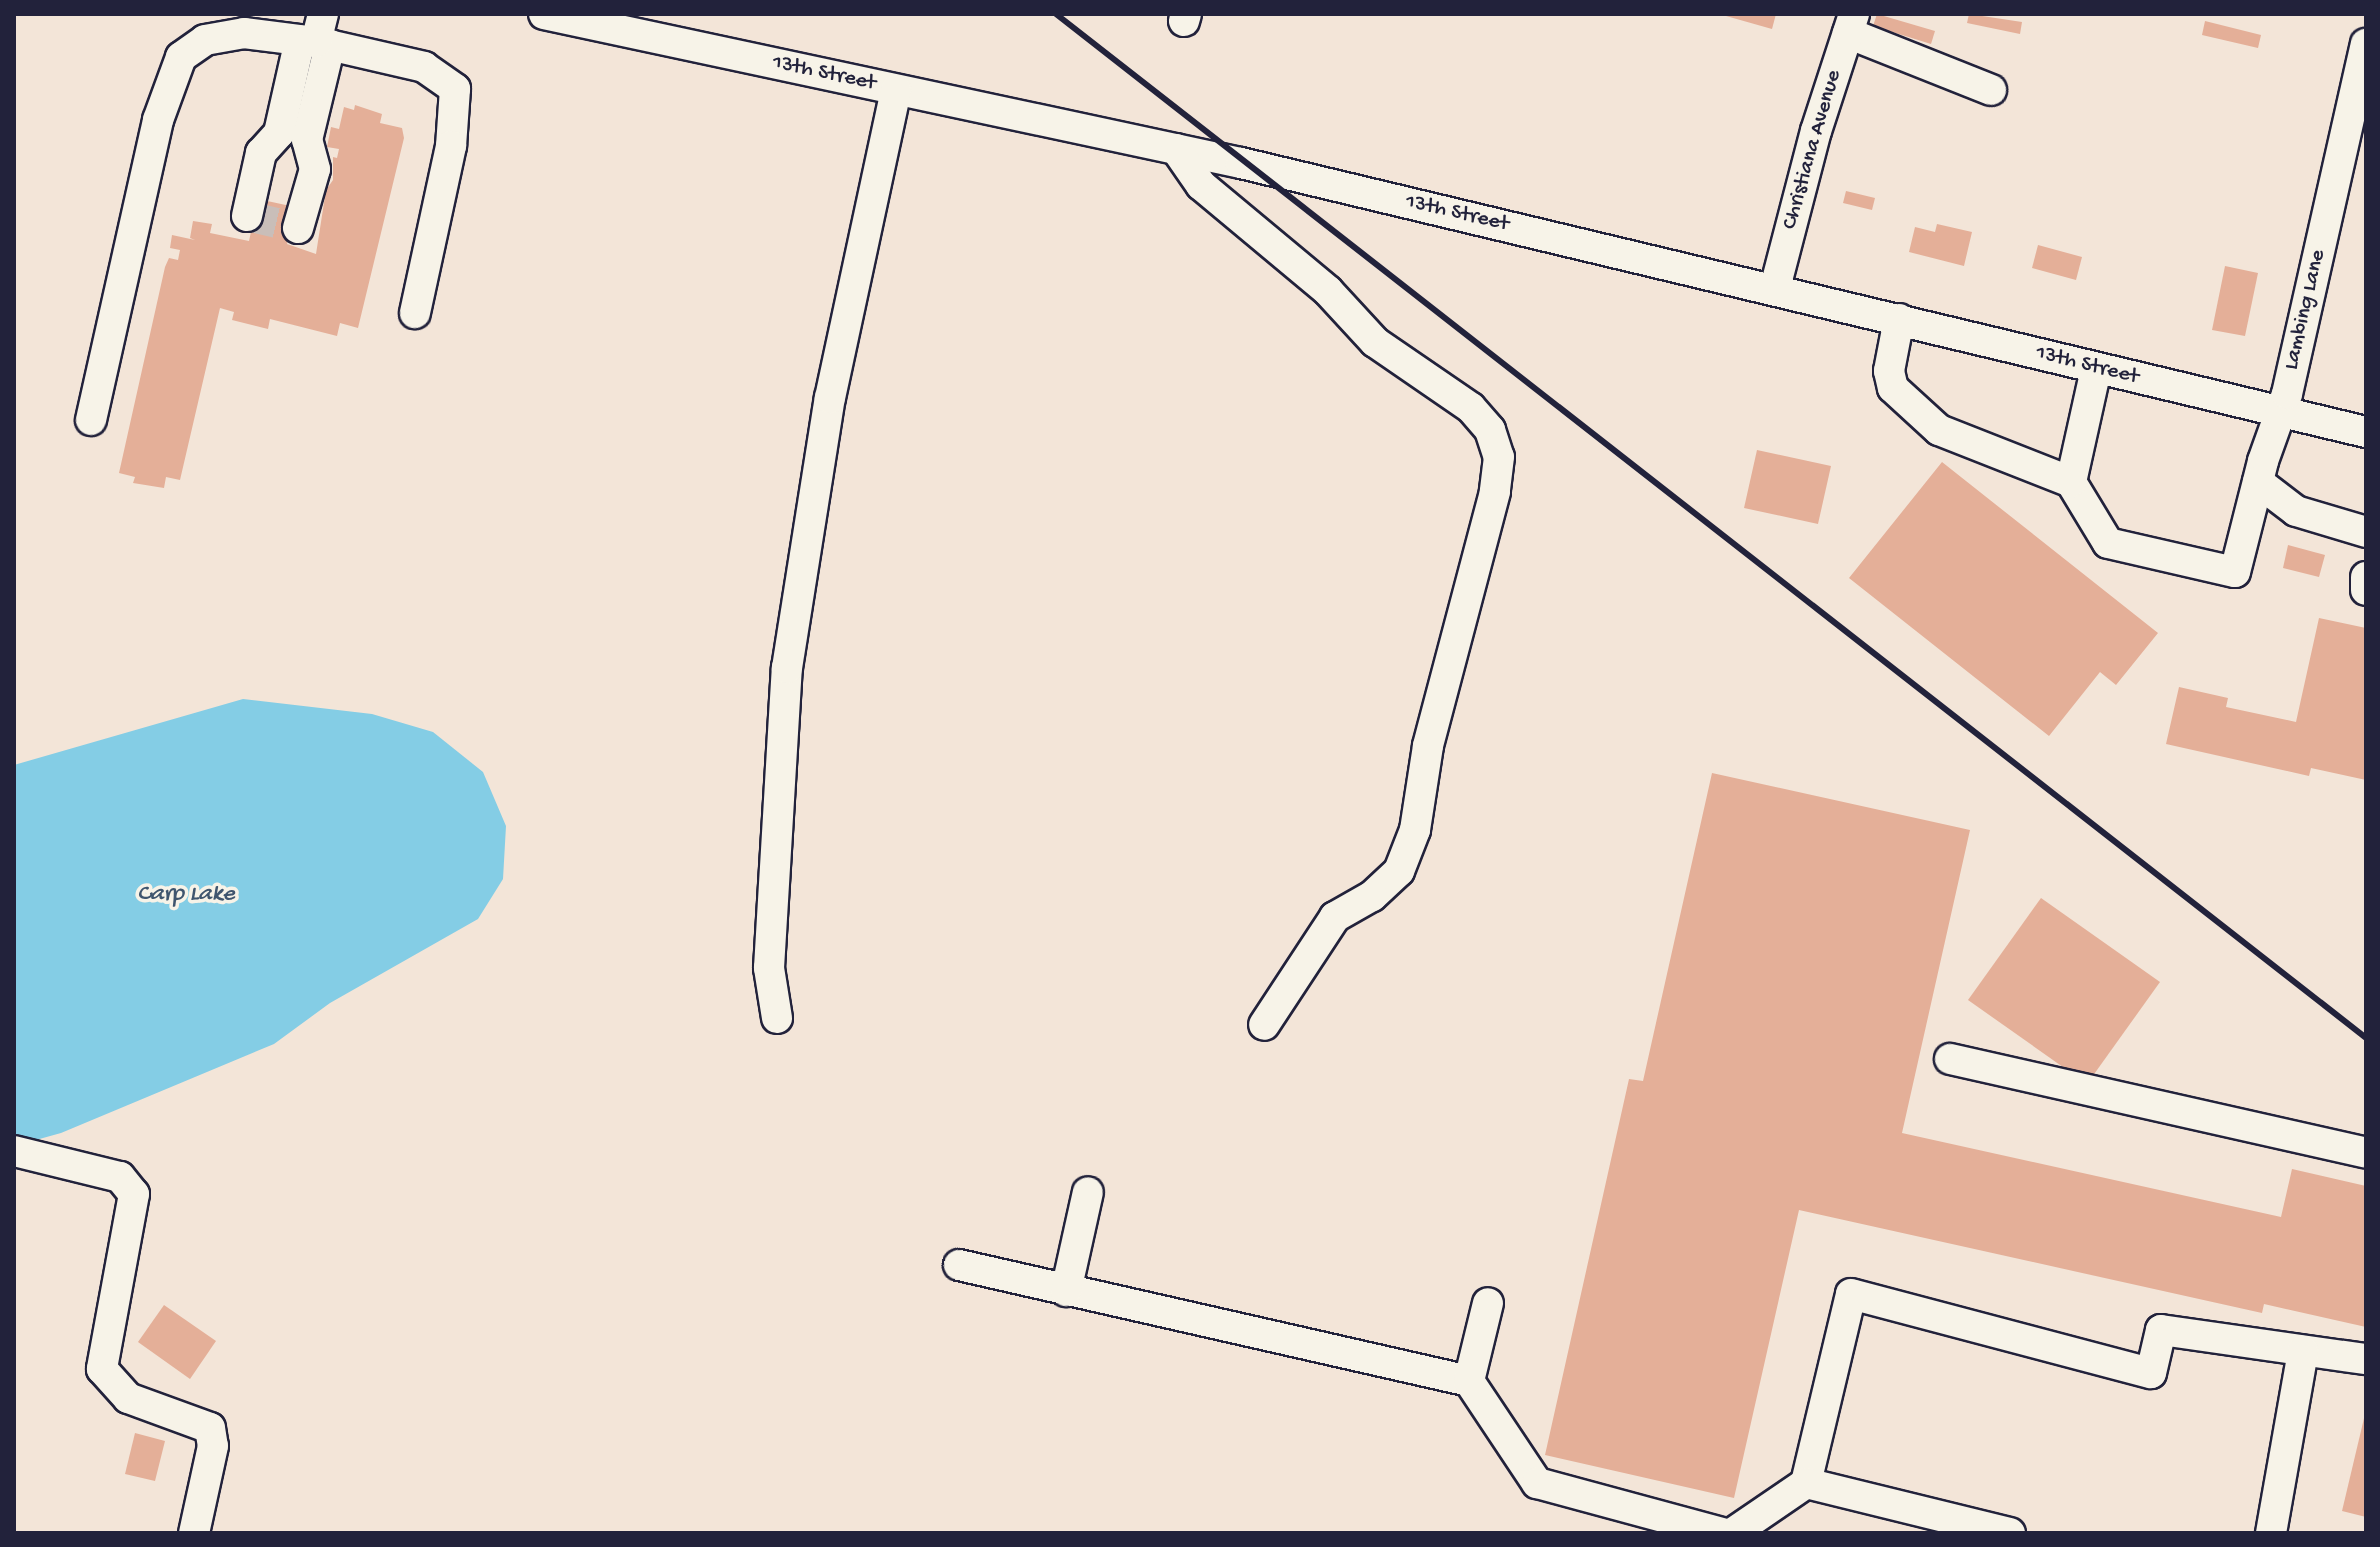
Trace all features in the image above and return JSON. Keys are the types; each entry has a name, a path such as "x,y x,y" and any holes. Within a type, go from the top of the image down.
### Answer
{"street":[{"name":"13th Street","path":"544,14 1176,149 1775,288 2096,369 2366,432"},
{"path":"1851,23 1991,90"},
{"name":"Christiana Avenue","path":"1775,288 1816,131 1851,23"},
{"path":"91,420 158,120 181,57 205,40 244,33 317,35 424,67 455,89 451,146 415,313"},
{"path":"298,228 315,169 293,137 317,35"},
{"name":"Lambing Lane","path":"2071,482 2108,543 2235,572 2258,482 2283,411 2366,44"},
{"path":"777,1018 769,952 787,668 830,398 896,90"},
{"path":"247,216 261,153 293,137"},
{"path":"1176,149 1201,185 1328,291 1375,342 1471,408 1490,430 1499,457 1495,492 1428,746 1415,830 1399,871 1372,896 1335,917 1264,1025"},
{"path":"1899,319 1889,371 1893,388 1906,405 1939,430 2071,482 2096,369"},
{"path":"2258,482 2296,511 2366,532"},
{"path":"2366,577 2366,590"},
{"path":"1950,1059 2366,1153"},
{"path":"14,1151 120,1177 134,1194 102,1369 128,1398 210,1428 213,1446 194,1533"},
{"path":"1066,1291 1088,1192"},
{"path":"959,1265 1469,1381 1537,1483 1722,1533"},
{"path":"1733,1533 1806,1483 1851,1294 2151,1373 2161,1330 2366,1359"},
{"path":"1469,1381 1488,1303"},
{"path":"2271,1533 2303,1351"},
{"path":"1806,1483 2010,1533"}],"water":[{"name":"Carp Lake","path":"243,699 372,714 433,732 483,772 506,826 503,879 478,919 330,1003 274,1044 61,1133 25,1143 14,1140 14,765"}],"building":[{"path":"1719,14 1776,14 1772,29"},
{"path":"1877,14 1935,31 1931,44 1873,26"},
{"path":"1969,14 2022,22 2020,34 1967,23"},
{"path":"2205,21 2261,35 2258,48 2202,35"},
{"path":"355,105 382,114 380,123 402,128 404,138 358,328 340,323 337,336 270,319 268,329 232,320 234,312 220,308 180,480 166,477 164,488 133,483 135,477 119,473 165,267 169,258 178,260 180,250 170,248 172,235 195,240 190,238 193,221 212,224 210,233 249,241 258,199 295,207 287,244 316,254 326,190 333,180 333,157 337,158 339,149 327,147 331,127 339,129 344,107 354,110"},
{"path":"1846,191 1875,198 1872,210 1843,203"},
{"path":"1937,224 1972,232 1964,266 1909,252 1915,227 1935,232"},
{"path":"2038,245 2082,257 2076,280 2032,268"},
{"path":"2225,266 2258,273 2245,336 2212,330"},
{"path":"1757,450 1831,466 1818,524 1744,508"},
{"path":"1942,462 2158,633 2116,685 2100,672 2049,736 1849,578"},
{"path":"2288,545 2325,555 2319,577 2283,568"},
{"path":"2319,618 2366,628 2366,780 2311,768 2309,776 2166,744 2179,687 2228,698 2226,707 2296,722"},
{"path":"1712,773 1970,830 1902,1133 2281,1217 2292,1169 2366,1186 2366,1327 2264,1304 2262,1313 1799,1210 1734,1498 1545,1455 1629,1079 1643,1081"},
{"path":"2041,898 2160,982 2087,1084 1968,1000"},
{"path":"164,1305 216,1341 190,1379 138,1342"},
{"path":"2366,1414 2366,1517 2342,1511"},
{"path":"135,1433 165,1441 155,1481 125,1474"}],"tunnel":[{"path":"247,216 298,228"}],"railway":[{"path":"1056,14 2366,1038"}]}
